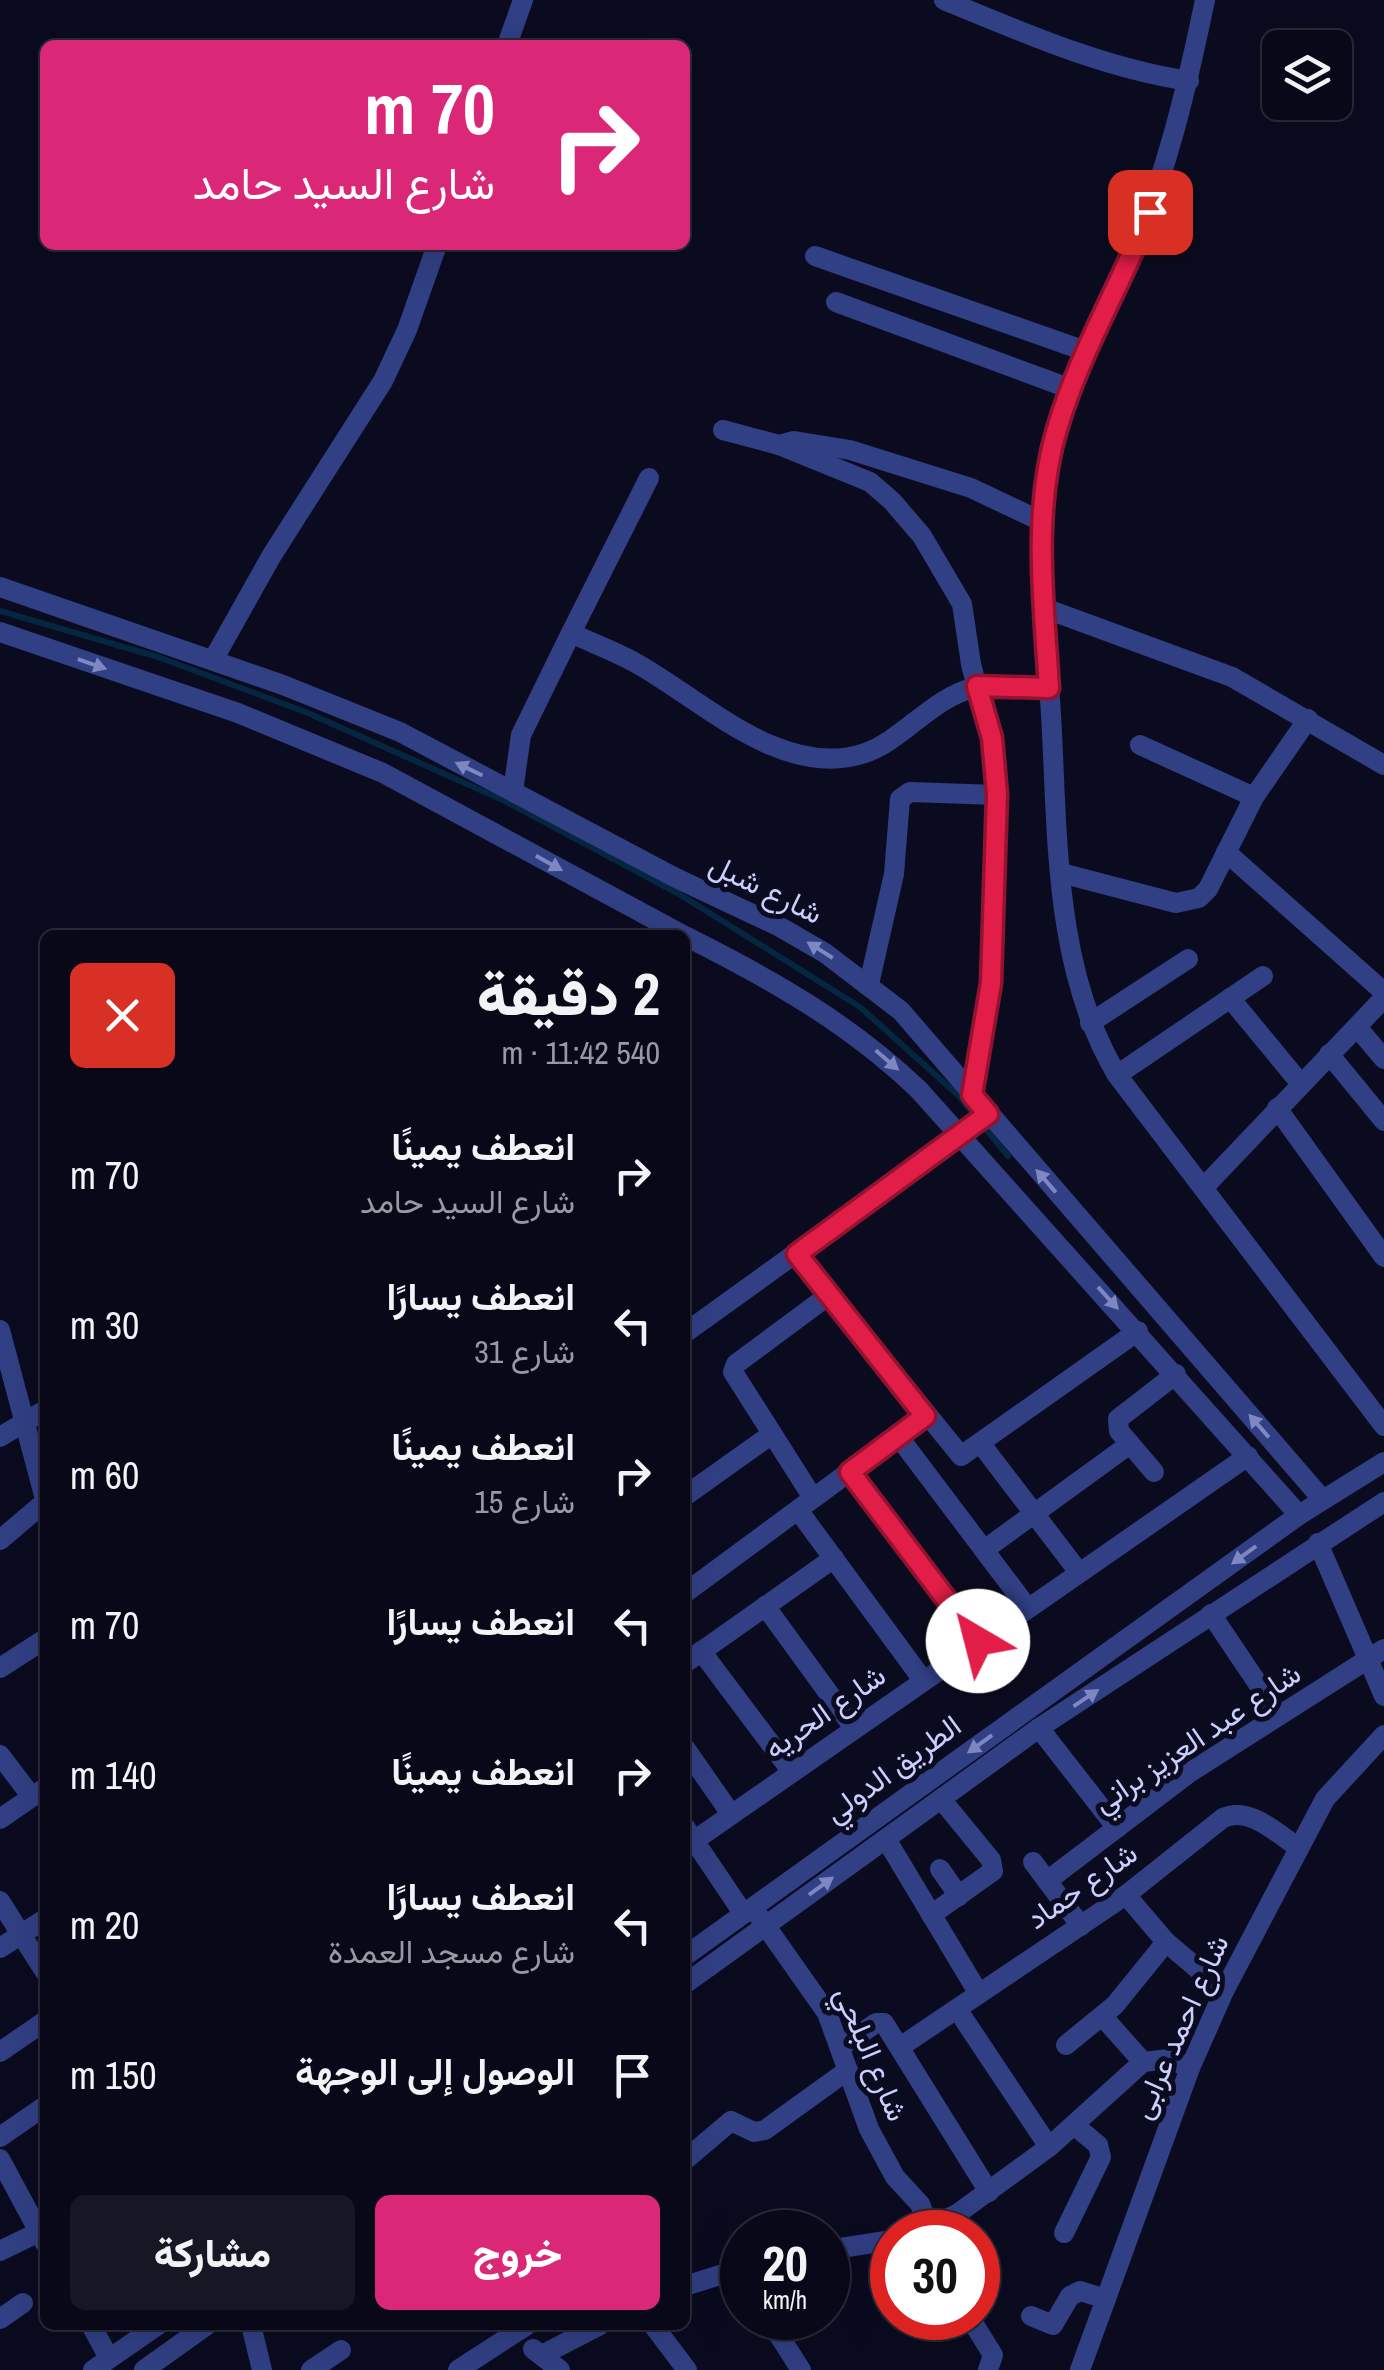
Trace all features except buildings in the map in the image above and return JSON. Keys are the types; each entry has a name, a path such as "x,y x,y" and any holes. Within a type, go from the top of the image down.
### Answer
{"street":[{"path":"508,40 523,0"},
{"path":"944,0 1051,44 1126,68 1188,80"},
{"path":"1205,0 1188,80 1150,212 1070,388 1049,462 1043,522 1044,608 1066,925 1090,1023 1117,1074 1206,1185 1384,1426"},
{"path":"213,660 272,555 383,381 408,330 435,250"},
{"path":"815,256 1088,352"},
{"path":"836,302 1070,388"},
{"path":"724,430 779,445 870,482 922,536 962,604 977,686 992,738 997,794 991,983 972,1095"},
{"path":"779,445 794,440 850,450 970,488 1043,522"},
{"path":"513,791 521,734 648,478"},
{"name":"شارع شبل","path":"0,587 213,660 400,732 728,905 780,927 869,984 901,1011 1323,1500"},
{"path":"1044,608 1232,677 1384,765"},
{"path":"0,632 238,713 340,754 674,930"},
{"path":"572,633 636,663 767,743 833,760 867,752 944,701 977,686 1049,688"},
{"path":"1061,873 1188,902 1208,890 1254,797 1308,719"},
{"path":"1140,744 1254,797"},
{"path":"869,984 894,874 900,799 910,792 997,794"},
{"path":"1206,1185 1384,995 1226,852"},
{"path":"690,938 811,1002 849,1028 920,1090 1299,1516"},
{"path":"1090,1023 1188,959"},
{"path":"1117,1074 1263,976"},
{"path":"1230,998 1301,1084"},
{"path":"1356,1026 1384,1059"},
{"path":"1329,1054 1384,1121"},
{"path":"1277,1108 1384,1257"},
{"path":"690,1329 988,1114"},
{"path":"797,1254 954,1452 973,1449 1138,1331"},
{"path":"828,1295 736,1364 737,1381 772,1434 834,1558 923,1680"},
{"path":"0,1330 40,1478"},
{"path":"1154,1472 1118,1426 1121,1414 1176,1374"},
{"path":"0,1437 40,1413"},
{"path":"690,1589 925,1416"},
{"path":"690,1492 772,1434"},
{"path":"898,1436 1027,1607"},
{"path":"984,1550 1130,1444"},
{"path":"973,1449 1034,1513 1078,1572"},
{"name":"شارع الحريه","path":"690,1837 732,1814 1248,1456"},
{"name":"الطريق الدولي","path":"690,1952 1299,1516 1384,1462"},
{"path":"850,1472 978,1641"},
{"path":"0,1540 40,1496"},
{"name":"الطريق الدولي","path":"690,1980 1040,1728 1384,1502"},
{"path":"1318,1544 1376,1654 1384,1696"},
{"path":"792,1772 693,1657 834,1558"},
{"path":"765,1606 854,1728"},
{"path":"1210,1614 1279,1715"},
{"path":"0,1668 40,1642"},
{"name":"شارع عبد العزيز براني","path":"1047,1881 1211,1758 1376,1654"},
{"path":"1040,1728 1116,1828"},
{"name":"شارع احمد عرابى","path":"1080,2370 1190,2068 1224,1992 1298,1847 1341,1778 1384,1735"},
{"path":"0,1755 38,1793 0,1819"},
{"path":"690,1755 732,1814"},
{"path":"931,1915 990,1876 993,1865 941,1800"},
{"name":"شارع حماد","path":"900,2047 1126,1895 1232,1814 1251,1816 1298,1847"},
{"path":"886,1839 979,1994"},
{"name":"شارع البلحي","path":"690,1840 766,1926 818,1998 842,2046 883,2157 921,2210"},
{"path":"1032,1862 1080,1926"},
{"path":"940,1869 959,1896"},
{"path":"1126,1895 1166,1942 1224,1992"},
{"path":"0,1902 40,1964"},
{"path":"0,1948 40,1921"},
{"path":"1066,2046 1103,2017 1166,1942"},
{"path":"957,2008 1049,2147"},
{"path":"1103,2017 1143,2062"},
{"path":"842,2046 880,2022 900,2047 989,2192"},
{"path":"0,2052 40,2024"},
{"path":"958,2210 1049,2147 1143,2062 1169,2059 1190,2068"},
{"path":"690,2156 731,2122 754,2132 764,2130 848,2070"},
{"path":"0,2137 40,2109"},
{"path":"1064,2233 1101,2157 1098,2145 1074,2125"},
{"path":"0,2159 40,2230"},
{"path":"0,2251 40,2236"},
{"path":"690,2284 720,2275"},
{"path":"1031,2316 1054,2324 1070,2296 1080,2291 1106,2299"},
{"path":"0,2319 23,2303"},
{"path":"92,2330 101,2364 151,2330"},
{"path":"144,2370 199,2330"},
{"path":"252,2330 262,2370"},
{"path":"542,2355 590,2330"},
{"path":"657,2330 688,2370"},
{"path":"458,2370 521,2331 560,2370"},
{"path":"782,2340 800,2370"},
{"path":"984,2340 993,2355 988,2370"},
{"path":"311,2370 341,2350"}],"waterway":[{"path":"0,611 158,657 308,713 505,801 679,894 860,1007 958,1095 1008,1156"}],"route":[{"path":"978,1641 850,1472 925,1416 797,1254 988,1114 972,1095 991,983 997,766 977,686 990,690 1049,688 1043,550 1046,476 1070,388 1150,212"}]}
